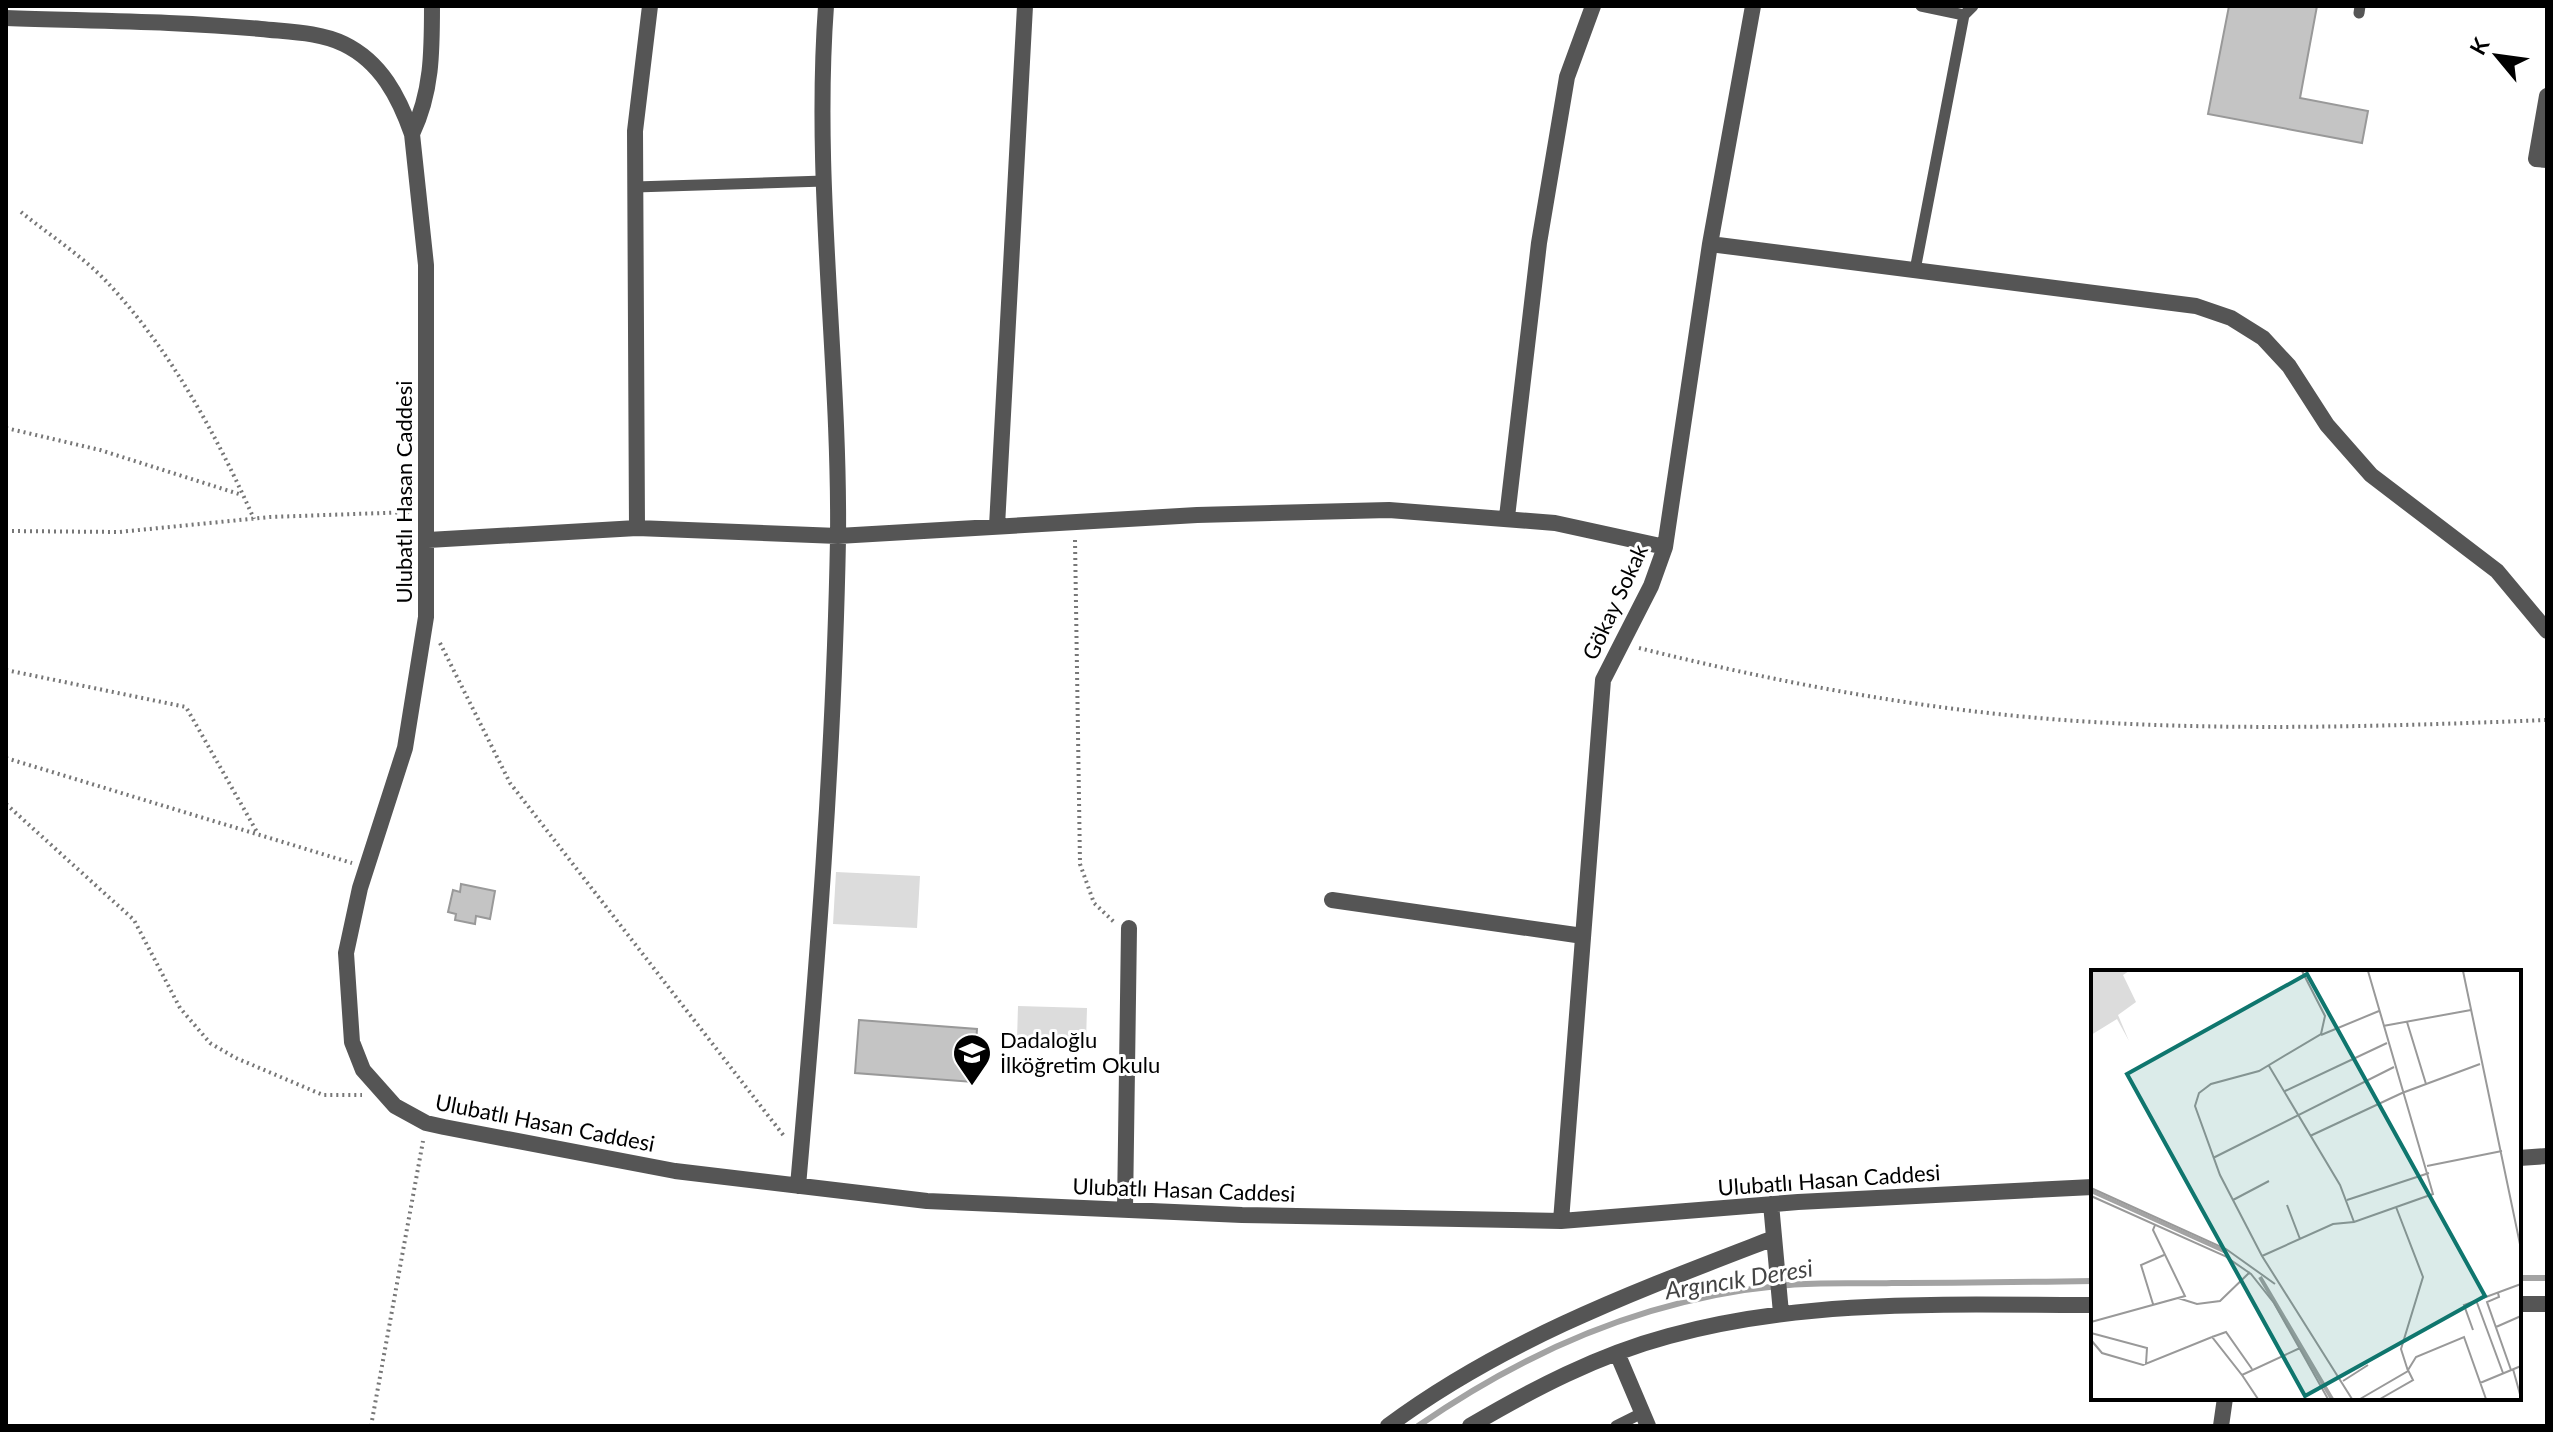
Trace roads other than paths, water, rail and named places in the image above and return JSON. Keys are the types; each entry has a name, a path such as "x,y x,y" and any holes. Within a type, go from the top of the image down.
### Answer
{"street":[{"path":"412,134 421,114 432,70 432,6"},
{"path":"637,528 635,131 650,6"},
{"path":"798,1186 826,854 838,536 824,181 826,6"},
{"path":"997,526 1025,6"},
{"path":"1507,517 1539,243 1567,77 1593,6"},
{"name":"Gökay Sokak","path":"1561,1221 1603,680 1651,586 1665,547 1710,244 1753,6"},
{"name":"Ulubatlı Hasan Caddesi","path":"6,18 225,26 329,38 358,52 380,72 398,100 412,134 426,265 426,617 405,748 366,867 346,953 356,1057 381,1095 410,1116 426,1123 675,1171 927,1201 1125,1210 1561,1221 1771,1204 2091,1187"},
{"path":"2547,96 2536,159 2547,160"},
{"path":"1710,244 2196,306 2247,326 2277,351 2327,425 2371,475 2497,571 2547,631"},
{"path":"428,540 637,528 838,536 1075,521 1389,510 1507,517 1610,534 1665,547"},
{"path":"1332,900 1583,936"},
{"path":"1125,1210 1129,928"},
{"path":"2521,1158 2547,1156"},
{"path":"1771,1204 1781,1313"},
{"path":"1388,1426 1508,1348 1623,1297 1774,1238"},
{"path":"2521,1304 2547,1304"},
{"path":"1470,1426 1560,1377 1617,1353 1668,1336 1781,1313 1886,1305 2091,1305"},
{"path":"1617,1353 1645,1420"},
{"path":"2221,1426 2225,1400"}],"lane":[{"path":"1915,270 1969,10 1921,6"},
{"path":"635,187 824,181"},
{"path":"1616,1426 1645,1420"}],"waterway":[{"name":"Argıncık Deresi","path":"2521,1278 2547,1278"},
{"name":"Argıncık Deresi","path":"1418,1426 1460,1398 1548,1350 1641,1314 1689,1301 1738,1291 1802,1284 2091,1281"}],"place":[{"name":"Dadaloğlu İlköğretim Okulu","path":"972,1087"}]}
